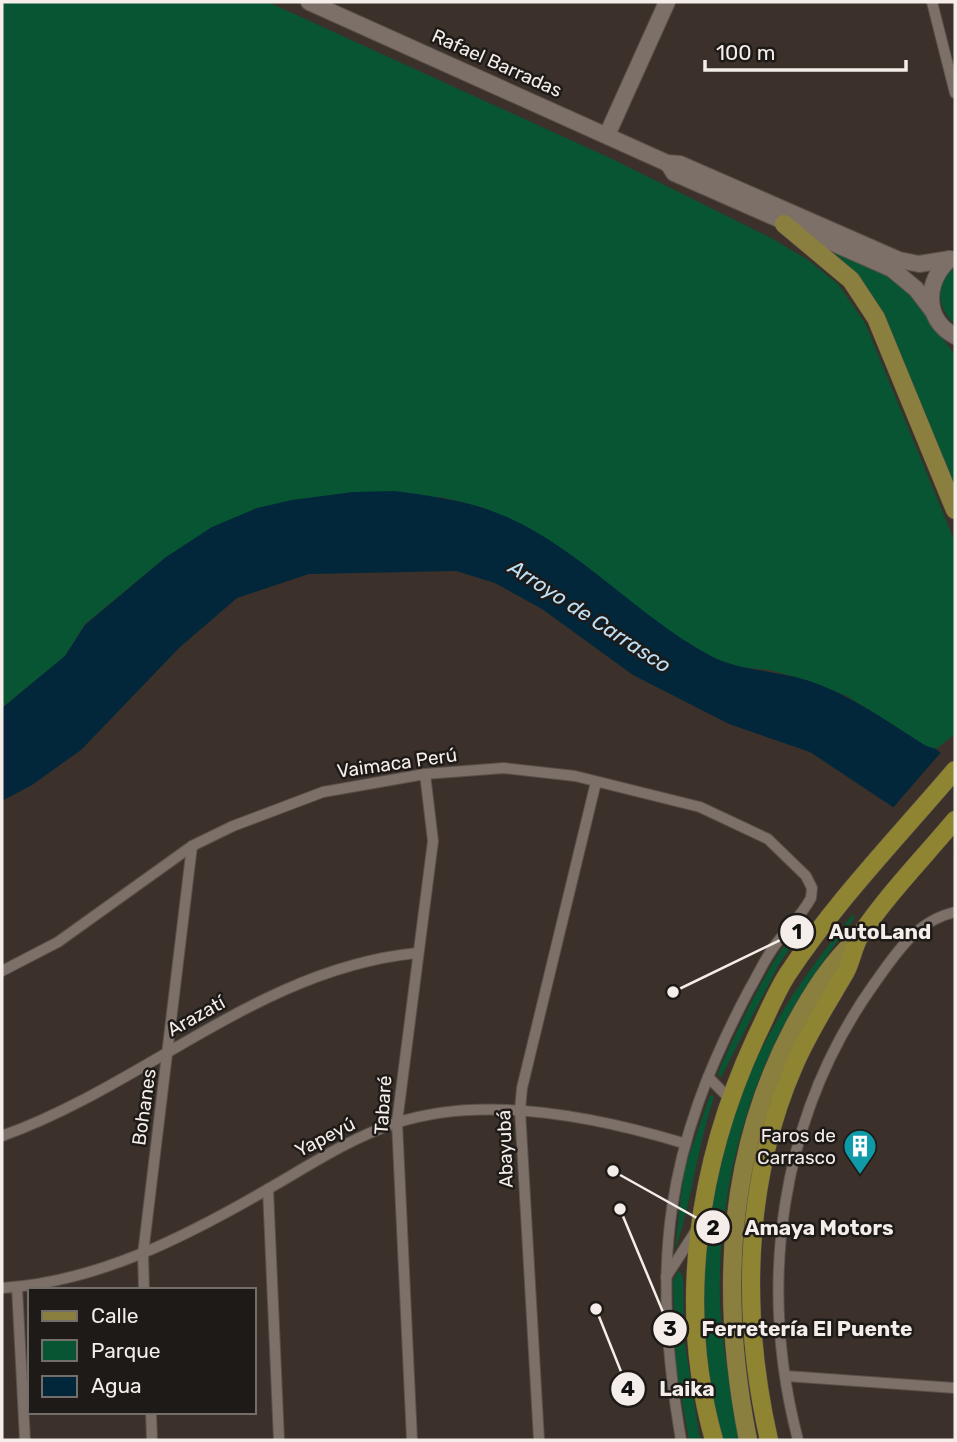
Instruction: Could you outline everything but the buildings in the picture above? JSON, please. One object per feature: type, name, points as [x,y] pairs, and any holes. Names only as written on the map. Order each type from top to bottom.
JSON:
[{"type":"highway","points":[[714,1440],[705,1401],[696,1328],[696,1266],[700,1223],[714,1153],[730,1099],[742,1067],[785,978],[826,923],[955,770]]},
{"type":"highway","points":[[769,1440],[760,1402],[754,1350],[751,1273],[756,1205],[762,1166],[774,1120],[794,1065],[846,971],[859,937],[955,820]]},
{"type":"main road","name":"Rafael Barradas","points":[[309,2],[667,163],[680,164],[907,263],[933,263],[953,258]]},
{"type":"main road","points":[[607,135],[667,2]]},
{"type":"main road","name":"Rafael Barradas","points":[[667,163],[674,173],[892,270],[916,289],[936,319],[954,337]]},
{"type":"main road","points":[[784,224],[851,280],[876,318],[955,509]]},
{"type":"main road","name":"Rafael Barradas","points":[[932,310],[930,298],[935,276],[953,258]]},
{"type":"main road","points":[[748,1440],[733,1351],[731,1312],[735,1218],[748,1142],[771,1076],[805,1006],[835,959],[859,937]]},
{"type":"street","points":[[932,2],[955,93]]},
{"type":"street","name":"Vaimaca Perú","points":[[2,971],[93,920],[192,846],[233,826],[323,792],[425,774],[504,768],[596,782],[700,807],[735,821],[768,839],[789,856],[806,876],[812,888],[806,908],[774,946],[708,1077]]},
{"type":"street","name":"Tabaré","points":[[412,1440],[397,1122],[433,841],[425,774]]},
{"type":"street","name":"Abayubá","points":[[539,1440],[520,1110],[522,1088],[596,782]]},
{"type":"street","name":"Bohanes","points":[[145,1288],[143,1254],[170,1051],[192,846]]},
{"type":"street","points":[[798,1440],[779,1321],[779,1261],[790,1175],[806,1110],[836,1043],[887,966],[911,935],[925,923],[955,912]]},
{"type":"street","name":"Arazatí","points":[[2,1136],[89,1098],[256,1003],[303,981],[356,963],[417,953]]},
{"type":"street","points":[[681,1440],[669,1369],[665,1278],[667,1230],[683,1143],[708,1077],[730,1099]]},
{"type":"street","name":"Yapeyú","points":[[2,1288],[18,1287],[143,1254],[268,1189],[343,1146],[397,1122],[472,1111],[520,1110],[600,1120],[683,1143]]},
{"type":"street","points":[[268,1189],[279,1440]]},
{"type":"street","points":[[665,1278],[700,1223]]},
{"type":"street","points":[[18,1287],[25,1440]]},
{"type":"street","points":[[786,1376],[955,1388]]},
{"type":"street","points":[[151,1414],[152,1440]]},
{"type":"green space","points":[[2,2],[268,2],[610,158],[773,239],[808,260],[838,284],[865,323],[955,542],[955,734],[936,749],[926,746],[847,696],[809,681],[770,670],[738,667],[711,657],[681,639],[523,526],[484,508],[441,497],[292,500],[166,557],[85,624],[65,656],[2,708]]},
{"type":"green space","points":[[830,250],[898,278],[955,355],[955,495],[910,385]]},
{"type":"green space","points":[[955,267],[955,324],[944,311],[940,296],[944,280]]},
{"type":"green space","points":[[852,915],[855,917],[802,993],[771,1051],[745,1120],[735,1156],[723,1230],[720,1303],[725,1355],[740,1440],[723,1440],[711,1386],[705,1331],[704,1276],[709,1221],[719,1167],[734,1114],[755,1063],[789,1001]]},
{"type":"green space","points":[[811,916],[778,966],[720,1079],[718,1073],[759,988],[786,943]]},
{"type":"green space","points":[[710,1095],[714,1097],[675,1251],[684,1170]]},
{"type":"green space","points":[[679,1270],[683,1277],[684,1338],[700,1440],[689,1440],[676,1368],[673,1281]]},
{"type":"water","name":"Arroyo de Carrasco","points":[[395,491],[462,502],[514,521],[572,556],[680,638],[709,655],[732,664],[822,686],[868,709],[926,746],[936,749],[955,765],[955,856],[905,815],[810,752],[729,724],[633,675],[542,609],[495,583],[456,571],[309,574],[237,598],[180,647],[81,750],[32,785],[2,801],[2,708],[65,656],[85,625],[166,557],[212,527],[257,508],[292,500],[353,492]]},
{"type":"pier","points":[[943,750],[955,761],[955,853],[951,857],[891,810]]},
{"type":"place","name":"AutoLand","points":[[673,992]]},
{"type":"place","name":"Amaya Motors","points":[[613,1171]]},
{"type":"place","name":"Faros de Carrasco","points":[[860,1176]]},
{"type":"place","name":"Ferretería El Puente","points":[[620,1209]]},
{"type":"place","name":"Laika","points":[[596,1309]]}]
